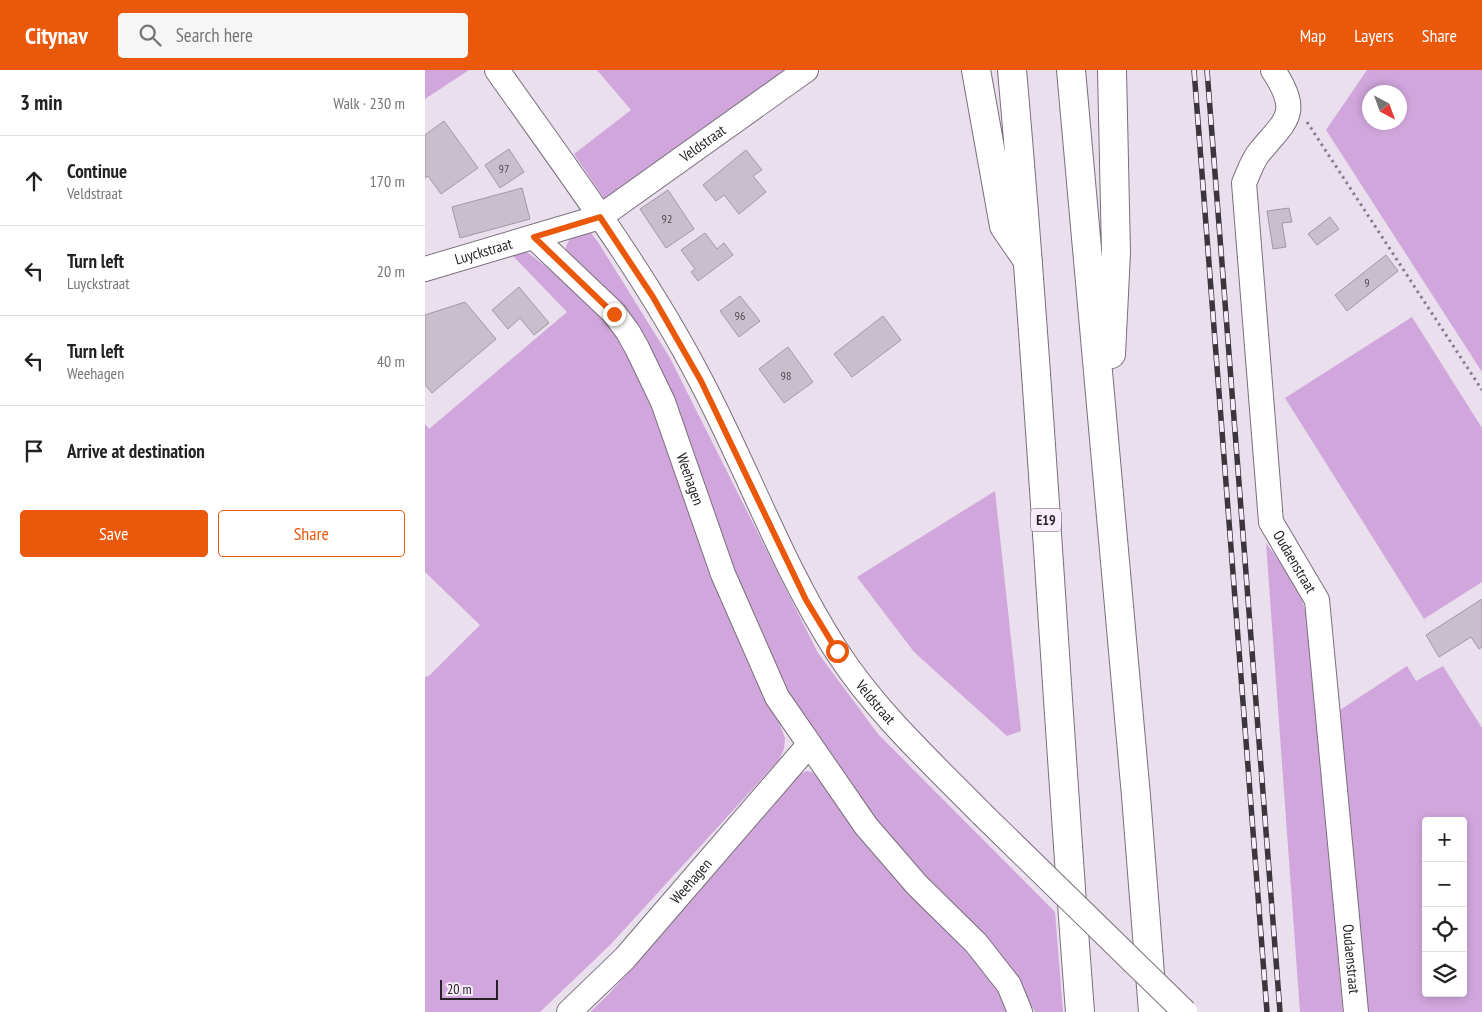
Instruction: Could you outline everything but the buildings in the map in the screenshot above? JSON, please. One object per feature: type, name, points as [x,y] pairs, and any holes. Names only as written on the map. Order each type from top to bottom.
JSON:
[{"type":"highway","points":[[976,70],[1004,226],[1029,261]]},
{"type":"highway","name":"E19","points":[[1012,70],[1029,261],[1062,780],[1080,1012]]},
{"type":"highway","points":[[1071,70],[1153,1012]]},
{"type":"highway","points":[[1106,456],[1116,254],[1112,70]]},
{"type":"street","name":"Veldstraat","points":[[497,70],[600,217],[653,297],[701,381],[806,600],[837,651],[902,733],[982,814],[1185,1012]]},
{"type":"street","name":"Veldstraat","points":[[600,217],[806,70]]},
{"type":"street","points":[[1273,70],[1286,90]]},
{"type":"street","name":"Oudaenstraat","points":[[1286,90],[1289,109],[1282,128],[1257,156],[1244,183],[1271,522],[1317,600],[1356,1012]]},
{"type":"street","name":"Luyckstraat","points":[[425,269],[600,217]]},
{"type":"street","name":"Weehagen","points":[[534,237],[614,314],[637,348],[663,402],[723,574],[777,697],[808,746],[866,826],[917,885],[982,950],[1009,985],[1020,1012]]},
{"type":"street","name":"Weehagen","points":[[569,1012],[625,958],[808,746]]},
{"type":"path","points":[[1286,90],[1482,390]]},
{"type":"shaded area","points":[[425,70],[469,70],[425,99]]},
{"type":"shaded area","points":[[597,70],[787,70],[607,203],[574,154],[631,110]]},
{"type":"shaded area","points":[[1367,70],[1482,70],[1482,372],[1326,130]]},
{"type":"shaded area","points":[[586,232],[591,233],[598,242],[670,358],[818,653],[878,734],[1055,912],[1063,1012],[1035,1012],[1026,996],[902,853],[852,791],[791,697],[749,610],[674,407],[566,252],[569,241],[575,236]]},
{"type":"shaded area","points":[[523,249],[570,285],[610,324],[626,350],[661,429],[698,539],[749,665],[779,722],[785,738],[784,749],[779,760],[610,945],[540,1012],[425,1012],[425,677],[430,675],[480,625],[425,572],[425,424],[429,429],[567,312],[512,255]]},
{"type":"shaded area","points":[[1412,317],[1482,428],[1482,582],[1424,619],[1285,398]]},
{"type":"shaded area","points":[[995,491],[1021,731],[1007,736],[914,652],[857,577]]},
{"type":"shaded area","points":[[1266,543],[1299,589],[1307,617],[1343,1012],[1300,1012]]},
{"type":"shaded area","points":[[1407,666],[1416,681],[1443,666],[1482,728],[1482,1012],[1363,1012],[1337,712]]},
{"type":"shaded area","points":[[807,771],[815,773],[822,781],[885,866],[990,977],[1008,1012],[590,1012],[609,994],[800,774]]},
{"type":"railway","points":[[1194,70],[1267,1012]]},
{"type":"railway","points":[[1207,70],[1280,1012]]},
{"type":"route","points":[[614,314],[534,237],[600,217],[653,297],[701,381],[806,600],[837,651]]}]
